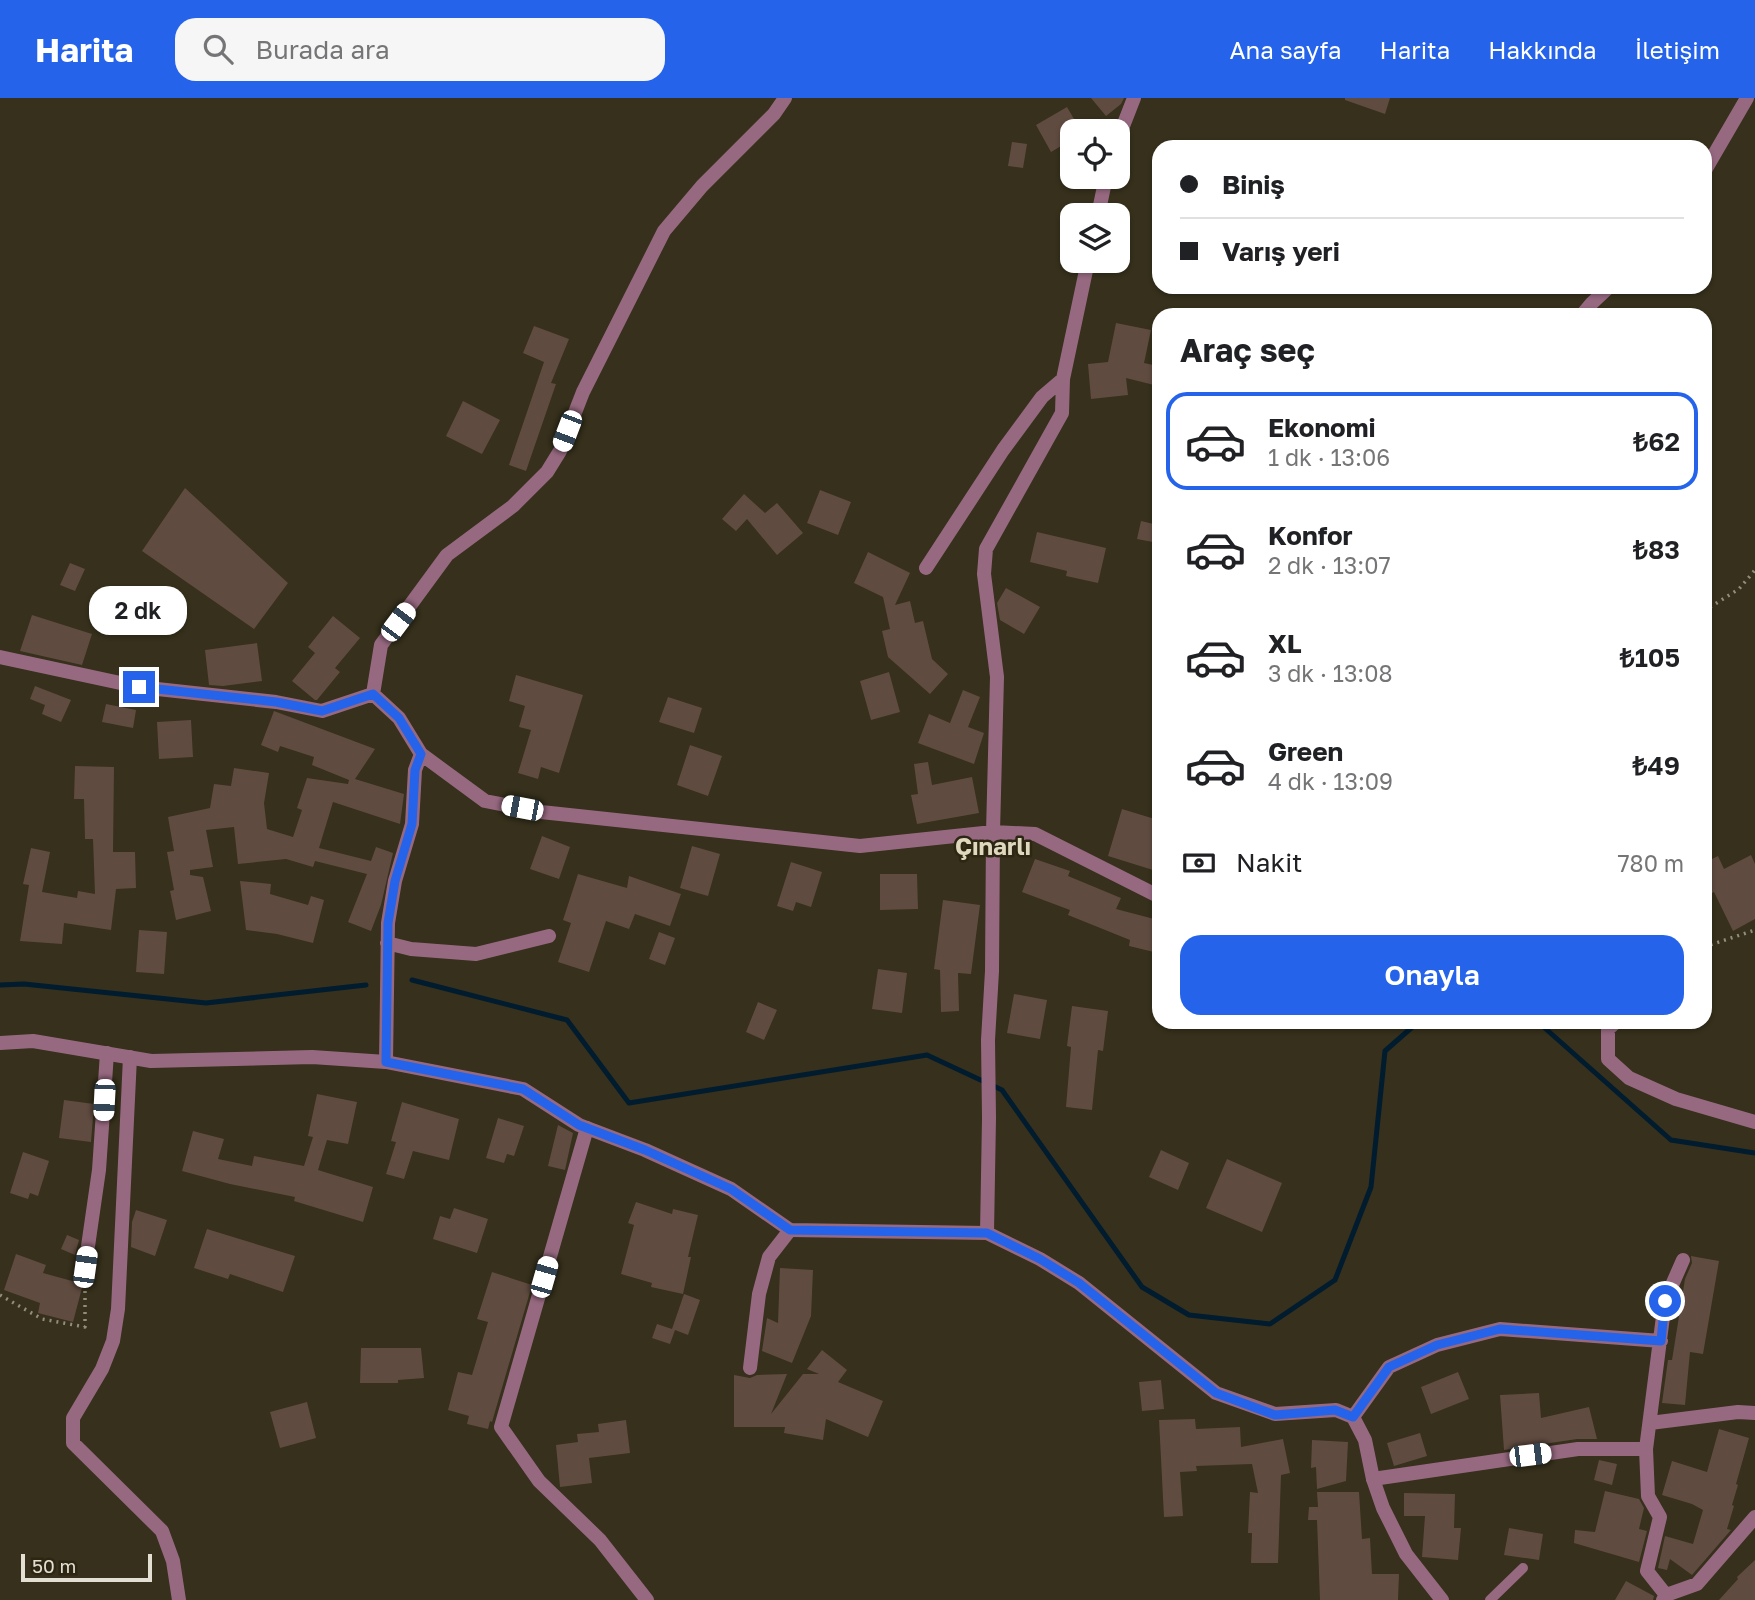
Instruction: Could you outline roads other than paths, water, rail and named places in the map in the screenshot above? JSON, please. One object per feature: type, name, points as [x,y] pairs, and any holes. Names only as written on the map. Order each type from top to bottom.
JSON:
[{"type":"street","points":[[373,694],[381,645],[447,555],[513,506],[547,472],[560,451],[583,392],[664,231],[702,186],[774,114],[785,98]]},
{"type":"street","points":[[1126,119],[1134,98]]},
{"type":"street","points":[[1712,158],[1747,98]]},
{"type":"street","points":[[987,1233],[988,1040],[998,677],[984,574],[986,549],[1062,413],[1063,379],[1085,273]]},
{"type":"street","points":[[1588,308],[1602,294]]},
{"type":"street","points":[[926,568],[1011,439],[1042,397],[1063,379]]},
{"type":"street","points":[[1,659],[139,687],[276,702],[322,711],[373,694]]},
{"type":"street","points":[[373,694],[399,718],[421,754],[485,801],[541,812],[860,846],[993,832],[1035,834],[1152,893]]},
{"type":"street","points":[[386,1062],[388,923],[395,881],[412,824],[415,770],[421,754]]},
{"type":"street","points":[[387,943],[411,949],[475,954],[549,936]]},
{"type":"street","points":[[1608,1029],[1608,1059],[1629,1078],[1676,1099],[1755,1122]]},
{"type":"street","points":[[0,1043],[33,1041],[151,1061],[312,1057],[386,1062],[523,1089],[587,1128],[645,1150],[731,1189],[790,1230],[987,1233],[1040,1259],[1079,1283],[1216,1393],[1275,1415],[1335,1410],[1353,1417],[1365,1440],[1373,1479],[1383,1508],[1406,1554],[1442,1600]]},
{"type":"street","points":[[85,1267],[99,1170],[107,1053]]},
{"type":"street","points":[[130,1057],[118,1309],[113,1341],[102,1369],[73,1418],[73,1443],[162,1531],[173,1561],[179,1600]]},
{"type":"street","points":[[587,1128],[500,1427],[539,1481],[600,1540],[647,1600]]},
{"type":"street","points":[[750,1368],[759,1294],[769,1256],[790,1230]]},
{"type":"street","points":[[1683,1260],[1665,1301],[1646,1450],[1647,1496],[1660,1517],[1647,1571],[1665,1598],[1697,1584],[1755,1517]]},
{"type":"street","points":[[1353,1417],[1389,1367],[1437,1345],[1500,1329],[1661,1341]]},
{"type":"street","points":[[1650,1423],[1738,1412],[1755,1413]]},
{"type":"street","points":[[1373,1479],[1578,1449],[1646,1450]]},
{"type":"lane","points":[[1490,1600],[1522,1568]]},
{"type":"waterway","points":[[412,980],[567,1020],[629,1103],[927,1055],[1002,1090],[1142,1287],[1189,1315],[1270,1324],[1335,1280],[1371,1187],[1385,1051],[1410,1029]]},
{"type":"waterway","points":[[0,985],[24,984],[206,1003],[366,985]]},
{"type":"waterway","points":[[1546,1029],[1671,1140],[1755,1153]]},
{"type":"district","name":"Çınarlı","points":[[993,847]]}]
